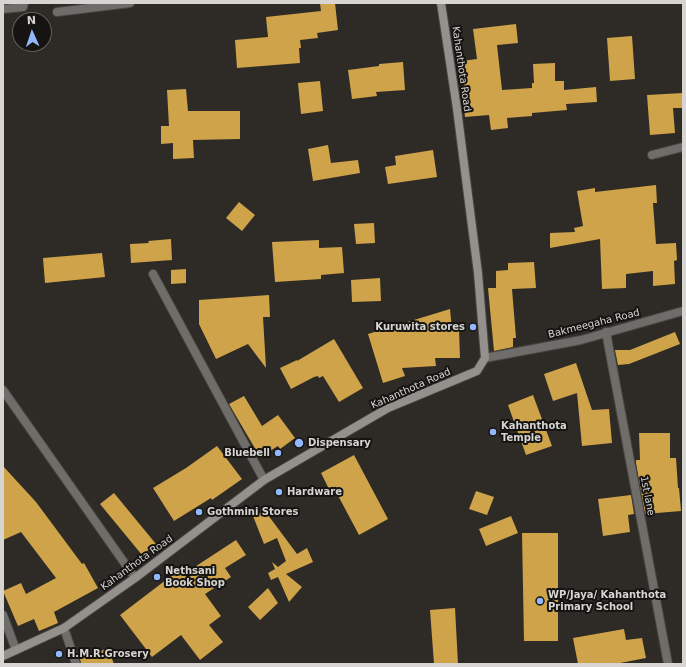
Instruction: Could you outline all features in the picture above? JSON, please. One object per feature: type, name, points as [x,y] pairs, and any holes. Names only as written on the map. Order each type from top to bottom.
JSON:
[{"type":"main road","name":"Kahanthota Road","points":[[3,656],[64,628],[135,578],[264,480],[388,408],[477,371],[485,358],[478,273],[457,109],[441,3]]},
{"type":"street","points":[[3,9],[23,7],[24,3]]},
{"type":"street","points":[[56,12],[130,3]]},
{"type":"street","points":[[652,155],[683,147]]},
{"type":"street","points":[[153,274],[264,480]]},
{"type":"street","name":"Bakmeegaha Road","points":[[485,358],[581,340],[683,311]]},
{"type":"street","name":"1st lane","points":[[606,332],[668,664]]},
{"type":"street","points":[[3,390],[135,578]]},
{"type":"street","points":[[3,616],[16,650]]},
{"type":"street","points":[[64,628],[76,664]]},
{"type":"building","points":[[320,3],[335,3],[338,30],[317,33],[318,38],[300,40],[300,63],[237,68],[235,40],[268,37],[266,17],[321,11]]},
{"type":"building","points":[[516,24],[518,43],[497,45],[502,90],[532,88],[532,83],[534,83],[533,64],[555,63],[555,81],[564,81],[564,90],[596,87],[597,102],[566,104],[567,110],[532,113],[532,116],[507,118],[508,128],[491,130],[489,115],[465,117],[463,95],[465,95],[461,61],[477,59],[473,29]]},
{"type":"building","points":[[632,36],[635,79],[610,81],[607,38]]},
{"type":"building","points":[[403,62],[405,90],[376,92],[377,96],[352,99],[348,70],[379,66],[379,64]]},
{"type":"building","points":[[320,81],[323,111],[301,114],[298,83]]},
{"type":"building","points":[[186,89],[188,111],[240,111],[240,139],[193,140],[194,158],[173,159],[173,143],[161,144],[161,126],[169,126],[167,90]]},
{"type":"building","points":[[683,93],[683,108],[673,108],[675,133],[650,135],[647,95]]},
{"type":"building","points":[[328,145],[331,163],[358,160],[360,173],[313,181],[308,149]]},
{"type":"building","points":[[433,150],[437,177],[388,184],[385,167],[396,165],[395,156]]},
{"type":"building","points":[[656,185],[657,203],[653,203],[656,244],[676,243],[677,260],[674,261],[675,284],[653,286],[653,271],[626,274],[626,288],[602,289],[600,239],[550,248],[550,233],[575,232],[574,228],[583,226],[577,191],[595,188],[595,192]]},
{"type":"building","points":[[239,202],[255,215],[242,231],[226,218]]},
{"type":"building","points":[[374,223],[375,243],[356,244],[354,224]]},
{"type":"building","points":[[171,239],[172,260],[131,263],[130,244],[149,243],[148,241]]},
{"type":"building","points":[[319,240],[319,248],[342,247],[344,273],[321,275],[321,279],[275,282],[272,242]]},
{"type":"building","points":[[102,253],[105,277],[45,283],[43,258]]},
{"type":"building","points":[[534,262],[536,288],[512,289],[516,338],[513,338],[513,347],[494,351],[488,288],[496,288],[496,271],[508,270],[508,263]]},
{"type":"building","points":[[186,269],[186,283],[171,284],[171,270]]},
{"type":"building","points":[[380,278],[381,301],[352,302],[351,280]]},
{"type":"building","points":[[269,295],[270,317],[263,317],[266,368],[248,344],[216,359],[199,324],[199,300]]},
{"type":"building","points":[[450,309],[452,330],[459,329],[460,358],[435,358],[436,366],[402,368],[405,376],[383,383],[368,334]]},
{"type":"building","points":[[675,332],[680,344],[629,364],[618,365],[615,350],[630,350]]},
{"type":"building","points":[[334,339],[363,388],[339,402],[323,376],[319,378],[318,376],[314,377],[291,389],[280,368],[297,361]]},
{"type":"building","points":[[576,363],[592,410],[609,409],[612,443],[582,446],[577,393],[553,401],[544,374]]},
{"type":"building","points":[[533,395],[552,446],[526,455],[508,405]]},
{"type":"building","points":[[244,396],[262,426],[278,415],[295,438],[280,449],[278,446],[260,457],[229,404]]},
{"type":"building","points":[[639,433],[670,433],[670,458],[676,458],[681,511],[645,514],[636,463],[636,460],[640,460]]},
{"type":"building","points":[[217,446],[242,479],[212,500],[211,498],[174,521],[153,488],[186,468]]},
{"type":"building","points":[[354,455],[388,519],[359,535],[334,488],[330,491],[321,473]]},
{"type":"building","points":[[3,466],[36,502],[82,564],[84,563],[98,588],[54,612],[58,623],[39,631],[34,619],[18,626],[3,591],[21,583],[26,594],[56,578],[21,532],[3,540]]},
{"type":"building","points":[[476,491],[494,497],[487,515],[469,509]]},
{"type":"building","points":[[114,493],[156,544],[142,555],[100,504]]},
{"type":"building","points":[[631,495],[634,514],[628,515],[630,532],[603,536],[598,499]]},
{"type":"building","points":[[265,511],[297,554],[307,548],[313,562],[286,574],[302,587],[289,602],[278,577],[271,580],[268,573],[275,569],[272,562],[278,567],[286,561],[277,538],[264,544],[253,516]]},
{"type":"building","points":[[511,516],[518,533],[486,546],[479,529]]},
{"type":"building","name":"WP/Jaya/ Kahanthota Primary School","points":[[522,533],[558,533],[558,641],[524,641]]},
{"type":"building","points":[[236,540],[246,555],[225,568],[231,577],[205,594],[221,616],[209,625],[223,642],[200,660],[181,635],[152,657],[120,615],[183,567],[187,572]]},
{"type":"building","points":[[268,588],[278,603],[260,620],[248,607]]},
{"type":"building","points":[[455,608],[458,664],[434,664],[430,610]]},
{"type":"building","points":[[624,629],[626,640],[642,638],[646,658],[615,664],[578,664],[573,638]]},
{"type":"building","points":[[108,648],[114,664],[81,664],[80,659]]},
{"type":"place","name":"Kuruwita stores","points":[[473,327]]},
{"type":"place","name":"Kahanthota Temple","points":[[493,432]]},
{"type":"place","name":"Dispensary","points":[[299,443]]},
{"type":"place","name":"Bluebell","points":[[278,453]]},
{"type":"place","name":"Hardware","points":[[279,492]]},
{"type":"place","name":"Gothmini Stores","points":[[199,512]]},
{"type":"place","name":"Nethsani Book Shop","points":[[157,577]]},
{"type":"place","name":"WP/Jaya/ Kahanthota Primary School","points":[[540,601]]},
{"type":"place","name":"H.M.R.Grosery","points":[[59,654]]}]
